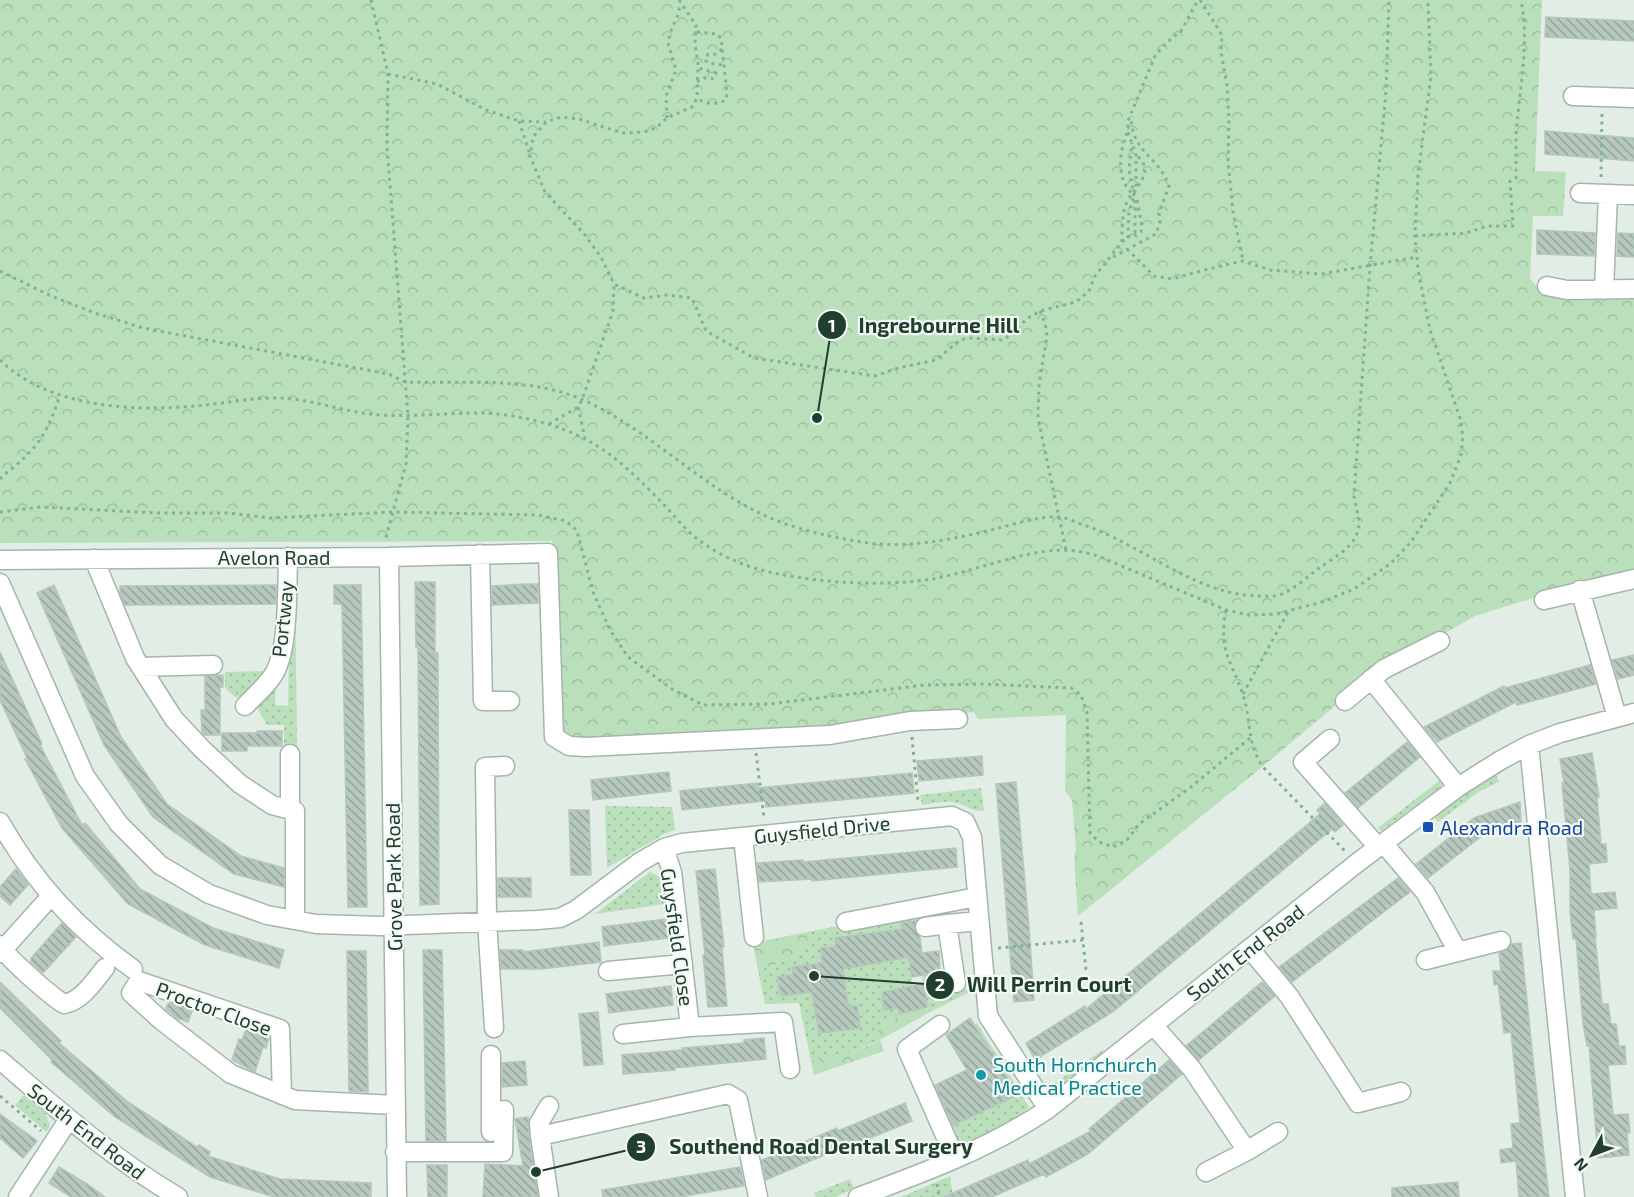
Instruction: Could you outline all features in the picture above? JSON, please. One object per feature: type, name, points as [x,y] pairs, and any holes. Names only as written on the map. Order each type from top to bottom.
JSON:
[{"type":"street","points":[[1573,96],[1634,98]]},
{"type":"street","points":[[1580,193],[1634,195]]},
{"type":"street","points":[[1604,194],[1604,290]]},
{"type":"street","points":[[1547,286],[1567,290],[1634,289]]},
{"type":"street","name":"Avelon Road","points":[[0,560],[288,557],[387,549],[480,554],[548,553],[554,737],[569,746],[586,747],[754,737]]},
{"type":"street","name":"Grove Park Road","points":[[387,549],[397,1197]]},
{"type":"street","points":[[480,554],[483,701],[510,701]]},
{"type":"street","name":"Portway","points":[[245,706],[275,672],[278,663],[287,613],[288,557]]},
{"type":"street","points":[[94,559],[135,658],[174,718],[202,749],[240,784],[272,805],[295,811],[295,920]]},
{"type":"street","points":[[1544,600],[1634,579]]},
{"type":"street","name":"Guysfield Drive","points":[[0,583],[85,776],[119,824],[160,865],[209,894],[267,915],[316,924],[393,925],[537,921],[560,918],[576,910],[640,862],[664,848],[682,843],[952,816],[965,822],[972,837],[988,1016],[1048,1109]]},
{"type":"street","points":[[1580,590],[1625,715]]},
{"type":"street","points":[[1345,701],[1384,669],[1440,641]]},
{"type":"street","points":[[141,667],[213,665]]},
{"type":"street","points":[[1371,679],[1458,787]]},
{"type":"street","name":"South End Road","points":[[858,1197],[1007,1135],[1048,1109],[1357,863],[1458,787],[1501,759],[1560,732],[1625,715]]},
{"type":"street","points":[[754,737],[830,735],[910,721],[958,719]]},
{"type":"street","points":[[1330,739],[1304,762],[1425,892],[1458,952]]},
{"type":"street","points":[[1529,745],[1575,1197]]},
{"type":"street","points":[[290,810],[291,754]]},
{"type":"street","points":[[494,1028],[487,921],[485,767],[505,766]]},
{"type":"street","points":[[0,822],[12,843],[51,896],[96,941],[132,969]]},
{"type":"street","points":[[743,837],[754,937]]},
{"type":"street","name":"Guysfield Close","points":[[664,848],[672,872],[690,1027]]},
{"type":"street","points":[[51,896],[1,949],[64,1004],[78,998],[105,968]]},
{"type":"street","points":[[846,922],[977,897]]},
{"type":"street","points":[[925,927],[979,921]]},
{"type":"street","points":[[947,924],[956,983]]},
{"type":"street","points":[[1426,960],[1501,940]]},
{"type":"street","points":[[1250,948],[1289,996],[1358,1103],[1401,1092]]},
{"type":"street","points":[[608,971],[683,963]]},
{"type":"street","name":"Proctor Close","points":[[282,1095],[280,1029],[139,981],[131,993],[162,1021],[231,1074],[282,1095],[295,1100],[395,1105]]},
{"type":"street","name":"Guysfield Close","points":[[623,1034],[690,1027],[783,1022],[790,1069]]},
{"type":"street","points":[[940,1025],[907,1049],[955,1158]]},
{"type":"street","points":[[1153,1025],[1192,1069],[1247,1151]]},
{"type":"street","points":[[491,1055],[491,1152]]},
{"type":"street","name":"South End Road","points":[[0,1060],[118,1158],[178,1197]]},
{"type":"street","points":[[540,1136],[728,1094],[738,1100],[758,1197]]},
{"type":"street","points":[[549,1106],[539,1123],[549,1197]]},
{"type":"street","points":[[395,1152],[503,1152],[504,1110]]},
{"type":"street","points":[[18,1197],[69,1119]]},
{"type":"street","points":[[1206,1172],[1278,1132]]},
{"type":"path","points":[[371,0],[388,74],[387,146],[408,416],[406,464],[393,512],[387,549]]},
{"type":"path","points":[[1128,238],[1129,212],[1136,188],[1136,155],[1128,132],[1128,121],[1155,56],[1181,31],[1199,0],[1222,35],[1221,52],[1227,86],[1229,121],[1228,161],[1233,212],[1243,261]]},
{"type":"path","points":[[0,271],[51,296],[143,328],[389,374],[405,382],[514,383],[558,391],[582,399],[628,425],[708,481],[766,516],[857,542],[891,546],[953,539],[1029,521],[1060,517],[1102,531],[1175,570],[1221,591],[1253,596],[1277,596],[1291,589],[1348,548],[1358,531],[1359,519],[1354,495],[1370,266],[1386,91],[1389,0]]},
{"type":"path","points":[[0,360],[24,377],[60,395],[126,406],[162,408],[257,398],[285,398],[377,415],[408,416],[481,412],[549,424],[585,438],[625,467],[693,536],[706,546],[742,564],[765,572],[843,582],[930,579],[1034,554],[1066,550],[1098,556],[1226,610],[1249,615],[1288,612],[1322,603],[1354,589],[1390,564],[1411,542],[1427,520],[1450,483],[1461,455],[1463,437],[1460,418],[1430,330],[1423,302],[1415,236],[1418,175],[1431,76],[1428,0]]},
{"type":"path","points":[[1415,236],[1466,233],[1487,226],[1513,226],[1510,182],[1516,178],[1516,135],[1523,71],[1524,16],[1521,0]]},
{"type":"path","points":[[388,74],[437,84],[486,110],[519,121],[546,122],[561,117],[579,119],[622,133],[644,132],[656,128],[667,118],[692,107],[697,98],[696,25],[680,1]]},
{"type":"path","points":[[667,118],[666,96],[676,70],[668,43],[678,15],[680,1]]},
{"type":"path","points":[[697,32],[717,34],[721,38],[726,100],[718,104],[707,103],[697,98]]},
{"type":"path","points":[[722,49],[715,54],[708,54],[705,60],[708,63],[723,64]]},
{"type":"path","points":[[697,82],[704,78],[712,79],[716,73],[701,69],[698,64]]},
{"type":"path","points":[[1602,97],[1604,194]]},
{"type":"path","points":[[1111,257],[1156,234],[1160,222],[1159,213],[1169,186],[1161,170],[1146,155],[1136,140],[1131,126],[1131,114]]},
{"type":"path","points":[[519,121],[545,192],[585,235],[601,257],[614,284],[613,311],[582,399],[578,407],[549,424]]},
{"type":"path","points":[[530,156],[533,137],[546,122]]},
{"type":"path","points":[[614,284],[644,298],[667,295],[692,298],[706,331],[753,358],[875,376],[898,368],[936,360],[960,340],[969,338],[1004,340],[1028,318],[1040,311],[1076,302],[1089,291],[1095,276],[1122,242],[1141,232],[1139,207],[1126,186],[1120,169],[1128,132]]},
{"type":"path","points":[[1132,143],[1129,169],[1136,201],[1135,232],[1132,236]]},
{"type":"path","points":[[1122,242],[1125,206],[1139,188],[1145,166],[1136,155]]},
{"type":"path","points":[[1127,249],[1154,276],[1172,279],[1243,261],[1270,270],[1321,274],[1417,257]]},
{"type":"path","points":[[1040,311],[1047,336],[1039,384],[1038,418],[1066,550]]},
{"type":"path","points":[[0,479],[38,442],[52,417],[60,395]]},
{"type":"path","points":[[578,407],[585,438]]},
{"type":"path","points":[[0,512],[41,507],[147,513],[228,513],[270,518],[393,512],[537,515],[566,521],[577,531],[593,592],[610,630],[628,657],[672,689],[704,705],[769,704],[925,685],[982,684],[1071,688],[1081,695],[1087,713],[1090,833],[1099,842],[1113,847],[1127,840],[1139,824],[1191,787],[1250,738]]},
{"type":"path","points":[[1226,610],[1224,649],[1243,694],[1252,747],[1262,766],[1357,863]]},
{"type":"path","points":[[1243,694],[1288,612]]},
{"type":"path","points":[[910,721],[920,819]]},
{"type":"path","points":[[754,737],[766,835]]},
{"type":"path","points":[[1081,922],[1086,970]]},
{"type":"path","points":[[982,949],[1083,940]]},
{"type":"path","points":[[0,1096],[54,1142]]},
{"type":"green space","points":[[0,0],[1542,0],[1535,171],[1566,172],[1563,216],[1533,216],[1530,278],[1540,291],[1634,295],[1634,574],[1579,584],[1475,616],[1374,673],[1078,916],[1072,800],[1065,791],[1066,715],[978,719],[974,712],[868,726],[570,743],[557,731],[552,541],[0,543]]},
{"type":"green space","points":[[295,571],[297,751],[284,751],[284,725],[267,725],[257,703],[276,680],[275,705],[288,706]]},
{"type":"green space","points":[[265,671],[245,696],[235,697],[225,688],[225,672]]},
{"type":"green space","points":[[1496,775],[1499,782],[1480,791],[1438,822],[1435,818],[1455,801]]},
{"type":"green space","points":[[1440,780],[1443,785],[1381,831],[1378,828]]},
{"type":"green space","points":[[981,788],[984,811],[952,802],[922,805],[920,795]]},
{"type":"green space","points":[[605,806],[672,807],[675,830],[664,834],[607,868]]},
{"type":"green space","points":[[650,872],[664,879],[665,904],[595,914]]},
{"type":"green space","points":[[917,911],[918,921],[902,923],[902,929],[835,938],[836,947],[821,949],[823,969],[811,972],[808,965],[793,967],[793,975],[777,978],[781,996],[826,991],[814,1007],[819,1033],[859,1028],[857,1006],[848,1006],[843,969],[909,957],[913,986],[882,993],[884,1010],[898,1008],[900,1014],[873,1036],[879,1040],[853,1052],[811,1061],[799,1003],[765,1004],[758,970],[776,964],[796,953],[812,931]]},
{"type":"green space","points":[[812,931],[796,953],[776,964],[758,970],[753,943]]},
{"type":"green space","points":[[929,974],[935,1002],[970,987],[970,992],[928,1013],[922,975]]},
{"type":"green space","points":[[927,1007],[928,1013],[880,1040],[884,1051],[814,1075],[811,1061],[853,1052],[879,1041],[872,1036],[900,1014]]},
{"type":"green space","points":[[977,1023],[1029,1107],[1013,1121],[963,1144],[947,1132],[947,1128],[1018,1095],[975,1025]]},
{"type":"green space","points":[[1104,1049],[1096,1061],[1054,1091],[1051,1086]]},
{"type":"green space","points":[[24,1095],[46,1114],[50,1126],[46,1132],[15,1105]]},
{"type":"green space","points":[[950,1176],[953,1197],[901,1197]]},
{"type":"green space","points":[[850,1179],[854,1189],[835,1197],[816,1197],[814,1193]]},
{"type":"building","points":[[1546,17],[1634,21],[1634,41],[1545,37]]},
{"type":"building","points":[[1545,131],[1634,138],[1634,161],[1545,154]]},
{"type":"building","points":[[1537,230],[1595,233],[1594,256],[1537,254]]},
{"type":"building","points":[[1618,233],[1634,234],[1634,257],[1617,256]]},
{"type":"building","points":[[415,582],[435,582],[435,653],[438,653],[439,904],[420,905],[418,647],[416,647]]},
{"type":"building","points":[[538,584],[538,603],[492,605],[492,586]]},
{"type":"building","points":[[54,585],[121,737],[167,804],[241,856],[284,868],[284,887],[234,874],[153,817],[104,745],[37,593]]},
{"type":"building","points":[[276,585],[276,604],[125,605],[120,593],[120,586]]},
{"type":"building","points":[[334,585],[361,585],[367,907],[348,907],[342,604],[334,604]]},
{"type":"building","points":[[0,652],[42,744],[40,745],[82,825],[85,823],[140,889],[213,928],[284,950],[279,968],[205,945],[128,904],[62,828],[25,759],[27,758],[0,700]]},
{"type":"building","points":[[1634,655],[1634,675],[1618,679],[1612,660]]},
{"type":"building","points":[[1590,665],[1596,684],[1517,705],[1516,702],[1437,742],[1424,727],[1504,686],[1505,688]]},
{"type":"building","points":[[223,675],[223,687],[220,687],[220,735],[204,735],[201,710],[205,710],[205,676]]},
{"type":"building","points":[[257,731],[282,731],[282,746],[247,746],[247,751],[222,751],[222,733],[257,733]]},
{"type":"building","points":[[1407,742],[1420,757],[1358,808],[1345,793]]},
{"type":"building","points":[[1592,753],[1599,797],[1597,797],[1601,844],[1606,844],[1607,862],[1589,864],[1591,894],[1615,892],[1617,908],[1594,910],[1595,937],[1602,1004],[1608,1004],[1611,1024],[1616,1024],[1619,1046],[1625,1046],[1626,1064],[1608,1065],[1613,1115],[1628,1114],[1630,1133],[1627,1133],[1629,1155],[1598,1158],[1589,1045],[1587,1046],[1583,1024],[1576,939],[1573,939],[1570,912],[1570,870],[1562,783],[1564,783],[1560,759]]},
{"type":"building","points":[[982,756],[983,775],[919,781],[917,761]]},
{"type":"building","points":[[669,772],[671,791],[593,800],[591,780]]},
{"type":"building","points":[[912,773],[914,793],[766,807],[765,801],[682,810],[680,791],[757,783],[758,788]]},
{"type":"building","points":[[1016,782],[1034,1000],[1014,1002],[996,784]]},
{"type":"building","points":[[1520,802],[1521,822],[1483,835],[1428,878],[1416,864],[1474,818]]},
{"type":"building","points":[[1325,803],[1343,825],[1335,832],[1332,829],[1114,1011],[1035,1060],[1026,1043],[1085,1006],[1086,1009],[1320,814],[1317,810]]},
{"type":"building","points":[[569,810],[589,810],[591,875],[571,875]]},
{"type":"building","points":[[956,848],[957,867],[812,881],[812,879],[759,882],[757,863],[803,860],[803,862]]},
{"type":"building","points":[[16,869],[28,885],[10,905],[0,896],[0,887]]},
{"type":"building","points":[[715,869],[724,947],[722,947],[727,1006],[708,1007],[696,871]]},
{"type":"building","points":[[498,878],[531,878],[531,897],[498,897]]},
{"type":"building","points":[[1398,878],[1410,892],[1292,982],[1279,967]]},
{"type":"building","points":[[666,919],[668,938],[604,946],[602,927]]},
{"type":"building","points":[[916,921],[914,929],[920,937],[922,953],[939,951],[940,972],[912,977],[909,957],[843,969],[848,1006],[857,1006],[860,1028],[819,1033],[812,992],[781,996],[777,977],[793,975],[792,967],[822,963],[821,948],[836,947],[835,938],[902,929],[901,923]]},
{"type":"building","points":[[62,923],[76,937],[43,973],[31,962],[31,958]]},
{"type":"building","points":[[599,942],[601,962],[541,969],[501,969],[500,950],[523,950],[523,952]]},
{"type":"building","points":[[1521,943],[1549,1197],[1519,1197],[1516,1161],[1501,1163],[1500,1150],[1513,1148],[1511,1124],[1520,1123],[1511,1032],[1504,1033],[1498,984],[1494,985],[1493,971],[1501,971],[1499,953],[1508,949],[1512,944]]},
{"type":"building","points":[[423,950],[442,950],[446,1141],[426,1141]]},
{"type":"building","points":[[347,951],[366,951],[368,1092],[349,1091]]},
{"type":"building","points":[[0,982],[61,1041],[59,1043],[128,1102],[197,1147],[199,1145],[210,1152],[208,1156],[280,1179],[371,1183],[371,1197],[274,1197],[210,1177],[115,1117],[51,1062],[52,1060],[0,1008]]},
{"type":"building","points":[[1262,982],[1275,996],[1199,1060],[1186,1046]]},
{"type":"building","points":[[924,984],[927,1007],[900,1014],[898,1008],[884,1010],[882,992]]},
{"type":"building","points":[[671,986],[673,1005],[609,1013],[606,994]]},
{"type":"building","points":[[168,1003],[192,1011],[188,1022],[177,1018],[166,1009]]},
{"type":"building","points":[[598,1012],[603,1064],[584,1066],[579,1014]]},
{"type":"building","name":"South Hornchurch Medical Practice","points":[[970,1018],[1018,1095],[953,1125],[935,1085],[967,1070],[946,1035]]},
{"type":"building","points":[[246,1029],[269,1037],[266,1048],[263,1047],[255,1072],[232,1060],[239,1039],[242,1040]]},
{"type":"building","points":[[764,1038],[766,1059],[623,1074],[622,1055],[744,1043],[744,1040]]},
{"type":"building","points":[[1169,1060],[1182,1074],[1088,1154],[1046,1177],[1044,1174],[992,1197],[944,1197],[1028,1160],[1029,1164],[1091,1131],[1089,1129]]},
{"type":"building","points":[[525,1061],[527,1085],[502,1087],[502,1063]]},
{"type":"building","points":[[905,1103],[912,1121],[853,1145],[852,1143],[766,1180],[762,1160],[837,1128],[838,1131]]},
{"type":"building","points":[[0,1114],[37,1141],[23,1158],[0,1138]]},
{"type":"building","points":[[528,1117],[538,1197],[483,1197],[485,1164],[523,1166],[515,1119]]},
{"type":"building","points":[[427,1165],[447,1165],[447,1197],[428,1197]]},
{"type":"building","points":[[59,1167],[105,1197],[71,1197],[49,1183]]},
{"type":"building","points":[[740,1167],[744,1186],[680,1197],[603,1197],[602,1190]]},
{"type":"building","points":[[1458,1182],[1459,1197],[1392,1197],[1392,1188]]},
{"type":"place","name":"Ingrebourne Hill","points":[[817,418]]},
{"type":"place","name":"Alexandra Road","points":[[1428,827]]},
{"type":"place","name":"Will Perrin Court","points":[[814,976]]},
{"type":"place","name":"South Hornchurch Medical Practice","points":[[981,1075]]},
{"type":"place","name":"Southend Road Dental Surgery","points":[[536,1172]]}]
